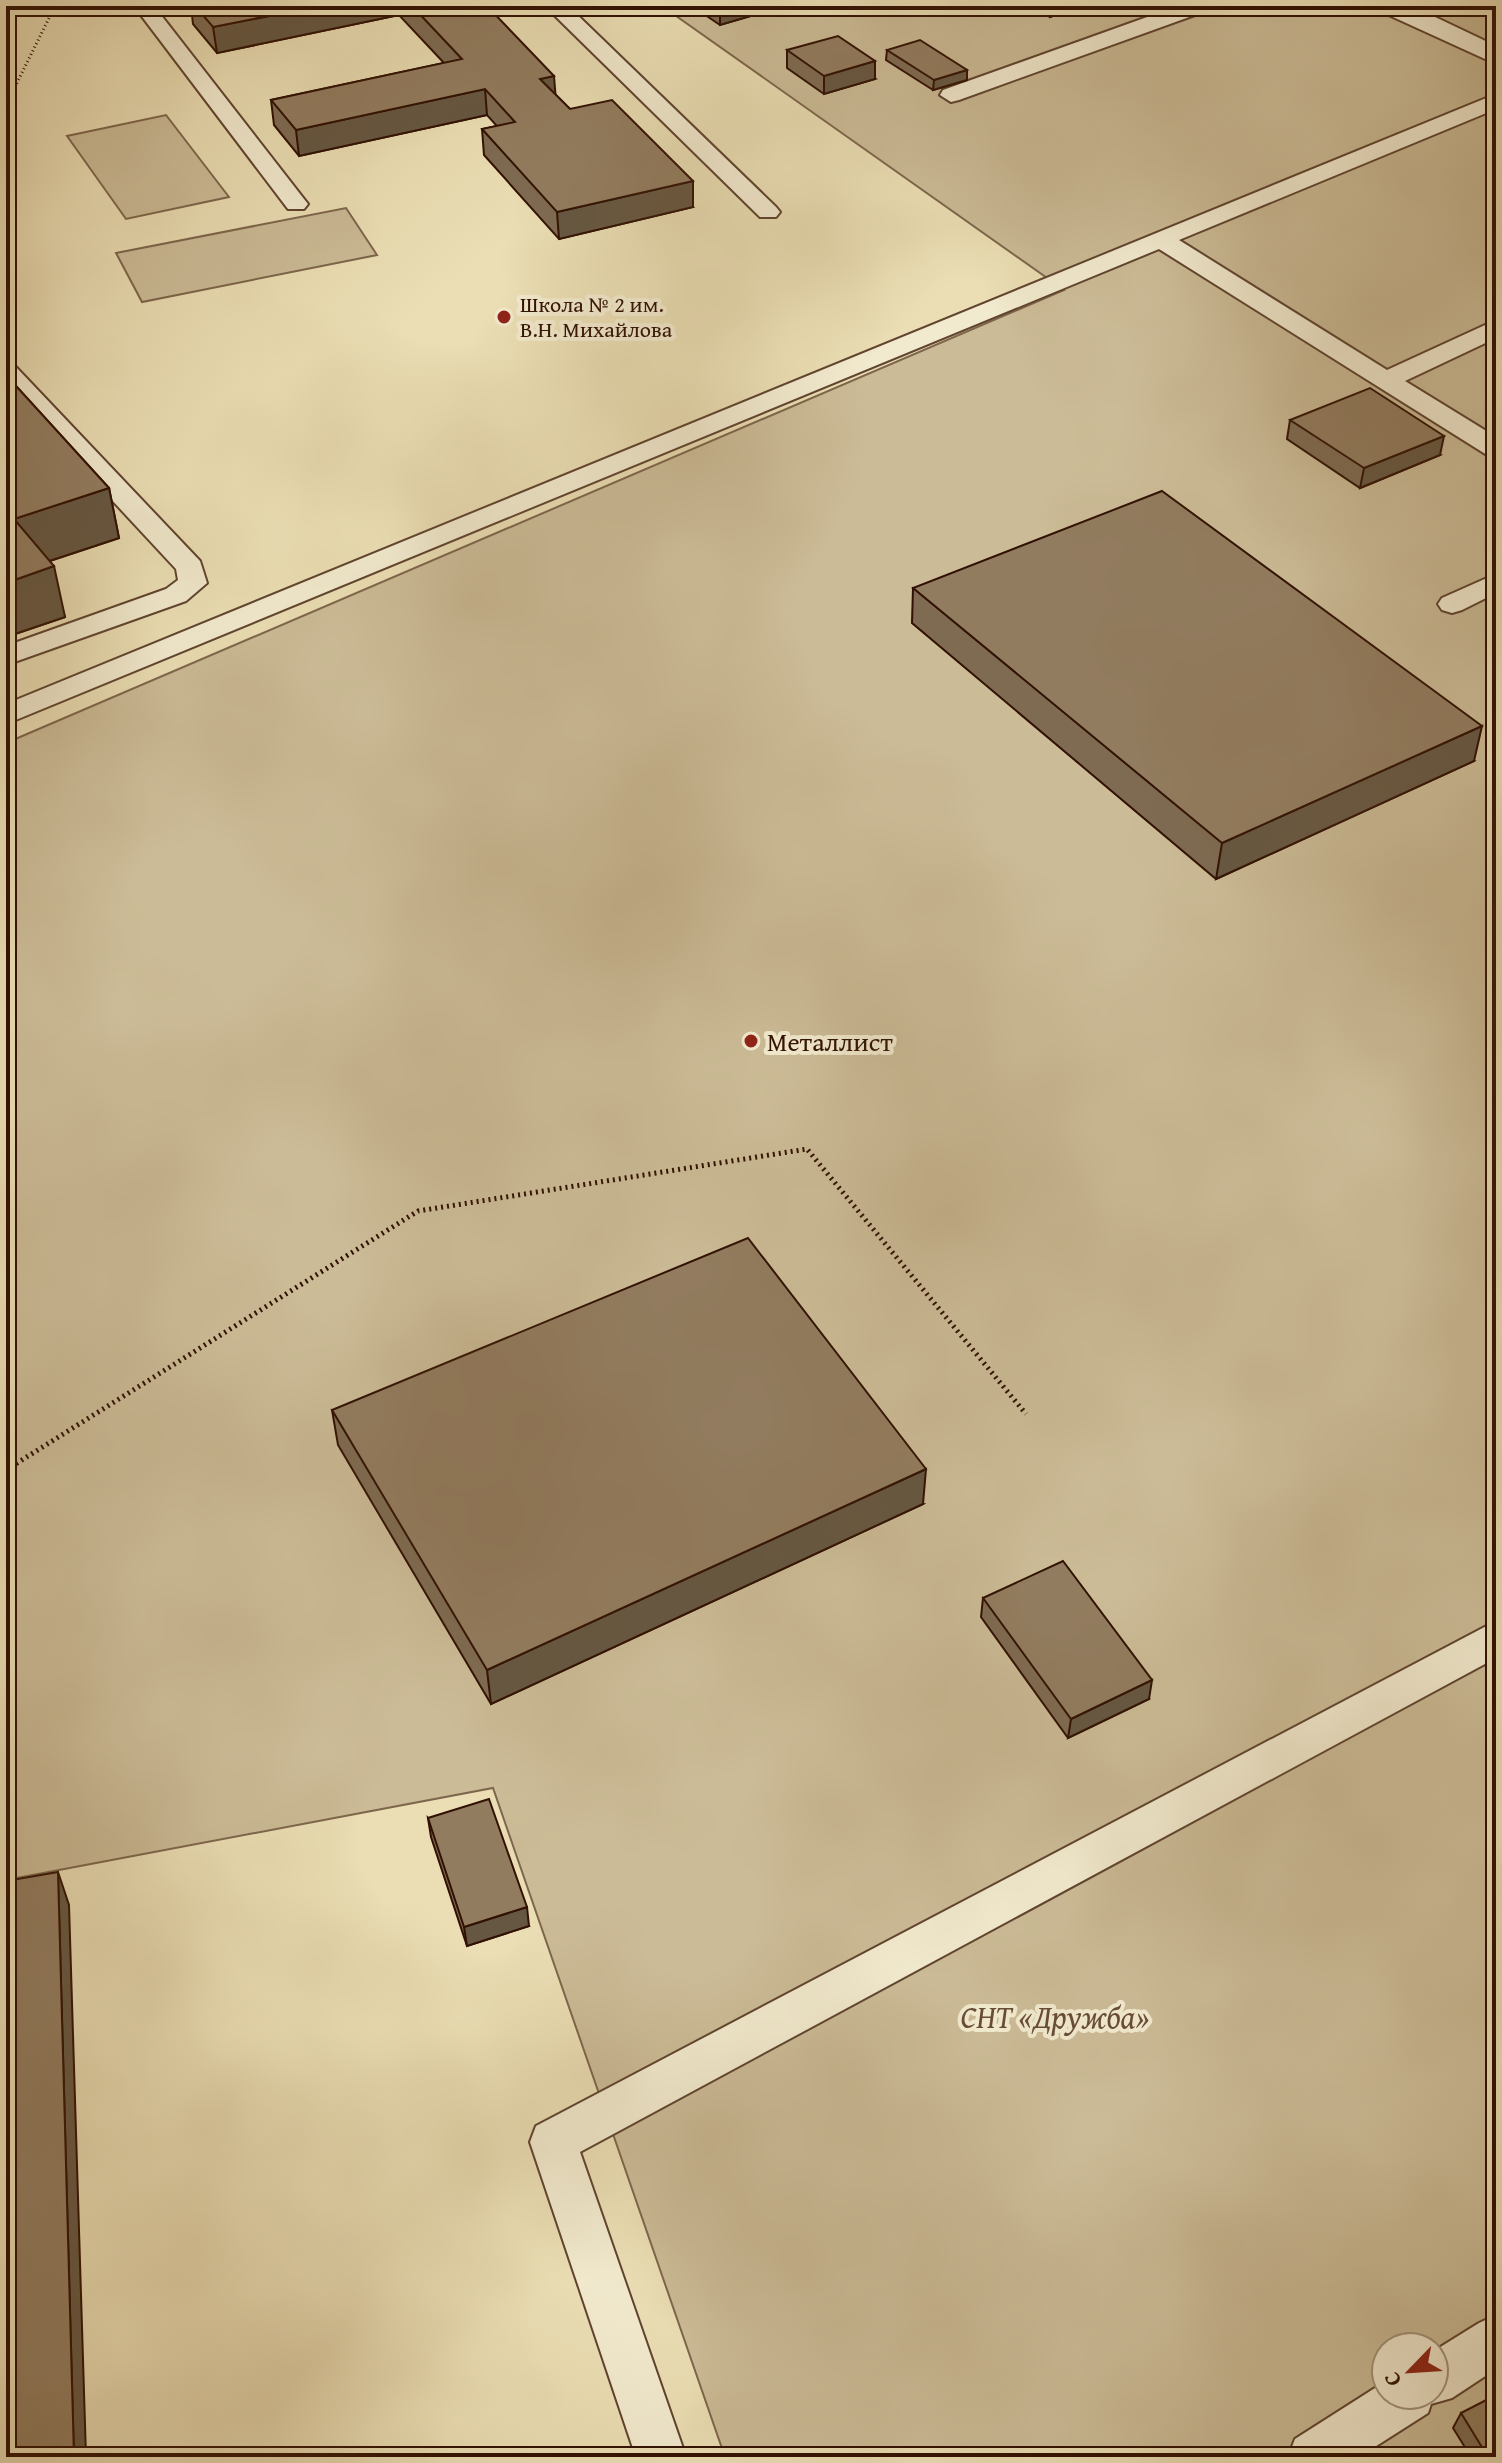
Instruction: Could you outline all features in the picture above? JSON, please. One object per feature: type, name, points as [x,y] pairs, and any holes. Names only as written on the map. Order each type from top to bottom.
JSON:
[{"type":"street","points":[[1391,6],[1496,56]]},
{"type":"lane","points":[[149,6],[144,7],[296,204]]},
{"type":"lane","points":[[556,6],[768,212]]},
{"type":"lane","points":[[951,95],[1198,6]]},
{"type":"lane","points":[[6,715],[1496,101]]},
{"type":"lane","points":[[1162,240],[1496,449]]},
{"type":"lane","points":[[1386,380],[1496,328]]},
{"type":"lane","points":[[6,371],[190,567],[193,583],[176,595],[6,656]]},
{"type":"lane","points":[[1452,604],[1496,582]]},
{"type":"lane","points":[[661,2457],[553,2142],[1496,1638]]},
{"type":"lane","points":[[1450,2370],[1496,2340]]},
{"type":"lane","points":[[1313,2457],[1385,2411]]},
{"type":"path","points":[[6,13],[38,6]]},
{"type":"path","points":[[6,105],[55,6]]},
{"type":"path","points":[[6,1470],[418,1211],[807,1149],[1026,1414]]},
{"type":"green space","name":"СНТ «Дружба»","points":[[662,6],[1496,6],[1496,2457],[725,2457],[493,1788],[6,1880],[6,743],[1064,290]]},
{"type":"green space","points":[[166,115],[229,197],[126,219],[67,136]]},
{"type":"green space","points":[[346,208],[377,255],[142,302],[116,253]]},
{"type":"building","points":[[195,6],[319,6],[213,27]]},
{"type":"building","points":[[412,6],[487,6],[554,76],[540,79],[570,109],[612,100],[693,181],[557,212],[482,129],[515,122],[485,89],[296,130],[271,100],[462,59]]},
{"type":"building","points":[[705,6],[755,6],[720,16]]},
{"type":"building","points":[[838,36],[875,61],[824,76],[787,50]]},
{"type":"building","points":[[920,40],[967,70],[934,80],[887,50]]},
{"type":"building","points":[[6,375],[109,488],[14,519],[6,510]]},
{"type":"building","points":[[1370,388],[1444,436],[1364,468],[1290,420]]},
{"type":"building","points":[[1162,491],[1482,726],[1222,843],[913,588]]},
{"type":"building","points":[[14,519],[54,566],[6,583],[6,522]]},
{"type":"building","points":[[748,1238],[926,1469],[487,1670],[332,1410]]},
{"type":"building","points":[[1063,1561],[1152,1680],[1071,1719],[983,1598]]},
{"type":"building","points":[[489,1799],[527,1907],[464,1927],[428,1818]]},
{"type":"building","points":[[58,1872],[74,2457],[6,2457],[6,1881]]},
{"type":"building","points":[[1496,2395],[1496,2457],[1488,2457],[1461,2413]]},
{"type":"place","name":"Школа № 2 им. В.Н. Михайлова","points":[[504,317]]},
{"type":"place","name":"Металлист","points":[[751,1041]]}]
